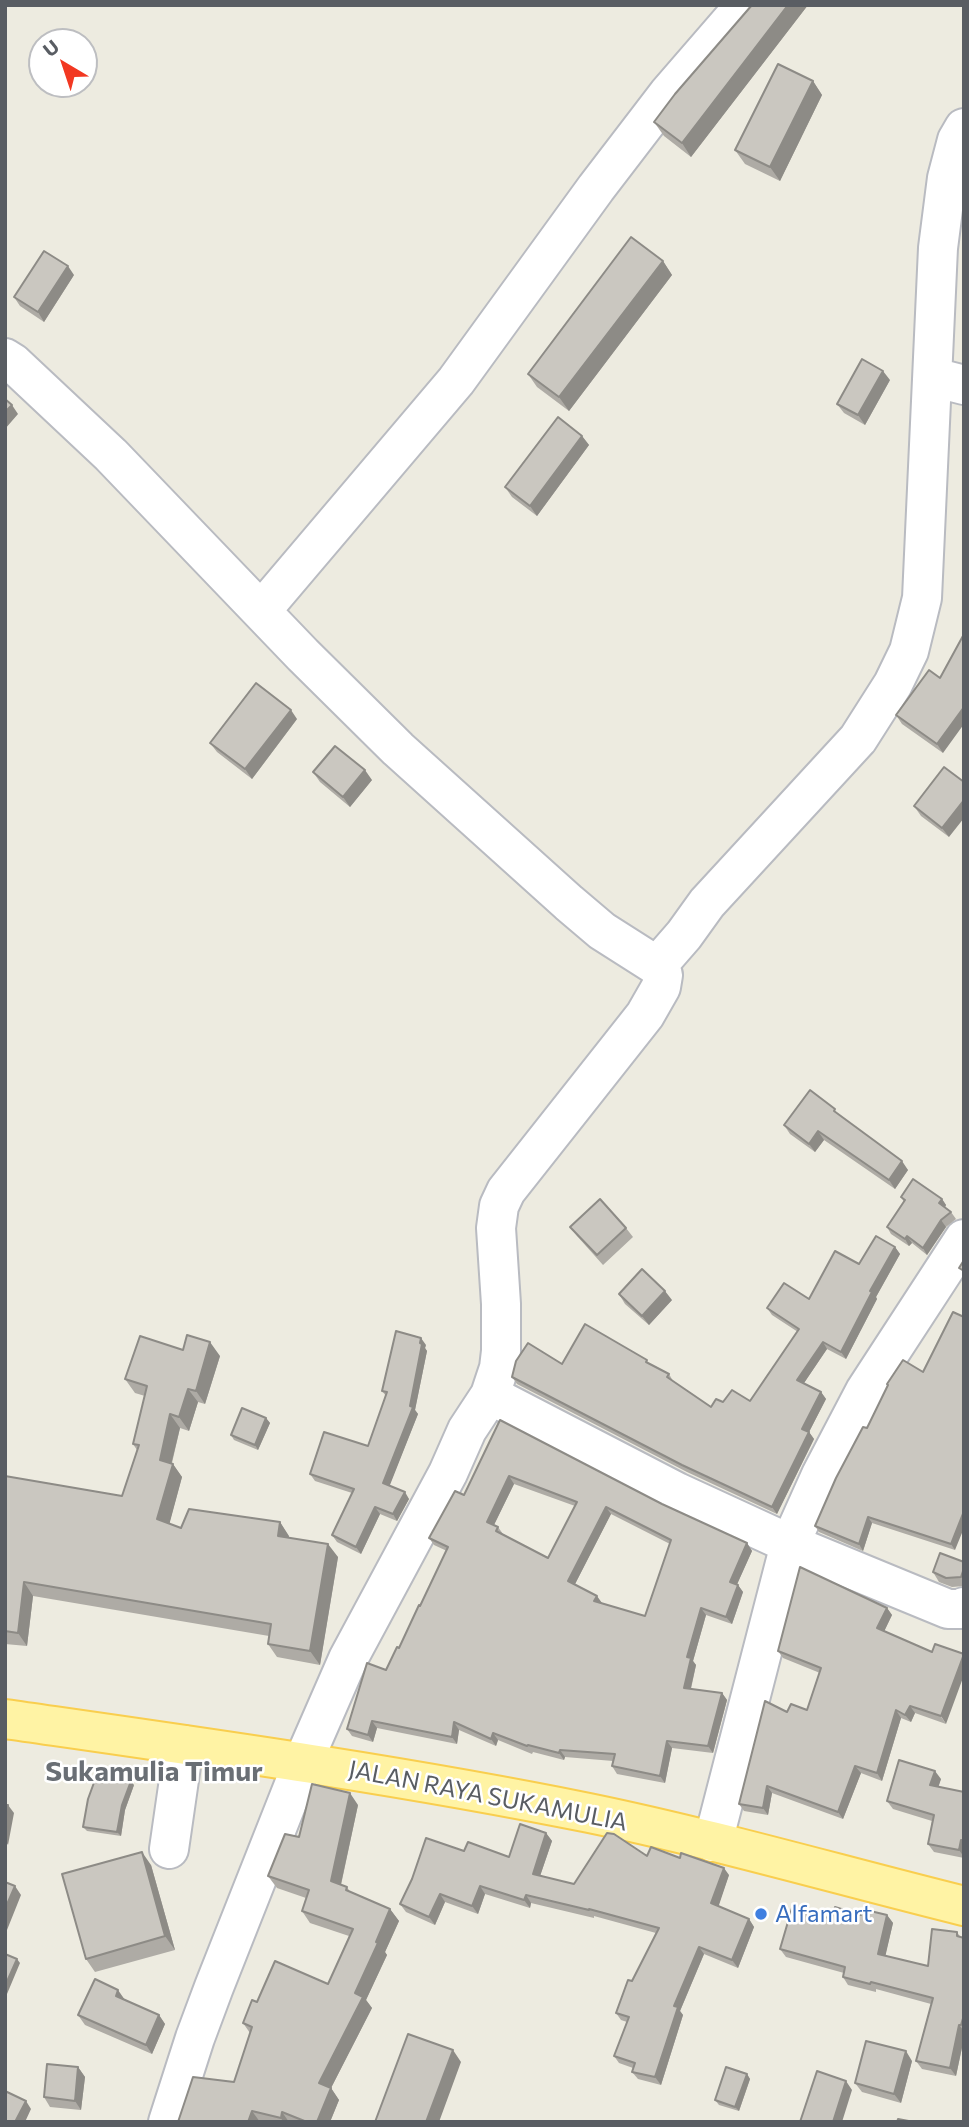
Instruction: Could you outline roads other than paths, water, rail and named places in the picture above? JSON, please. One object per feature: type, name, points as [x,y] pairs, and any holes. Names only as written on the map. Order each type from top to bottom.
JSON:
[{"type":"main road","name":"JALAN RAYA SUKAMULIA","points":[[5,1719],[303,1762],[578,1811],[713,1842],[964,1906]]},
{"type":"street","points":[[261,611],[456,382],[668,94],[745,5]]},
{"type":"street","points":[[657,966],[707,903],[858,739],[893,684],[909,651],[922,598],[948,381],[938,248],[947,178],[957,140],[964,128]]},
{"type":"street","points":[[5,358],[111,455],[398,749],[559,894],[603,931],[657,966],[663,975],[661,988],[645,1015],[506,1191],[499,1206],[496,1228],[501,1351],[499,1368],[490,1395],[467,1430],[448,1473],[348,1659],[303,1762],[200,2025],[168,2122]]},
{"type":"street","points":[[713,1842],[790,1544],[821,1475],[865,1391],[964,1239]]},
{"type":"street","points":[[490,1395],[677,1492],[790,1544],[948,1609],[964,1607]]},
{"type":"street","points":[[169,1849],[184,1745]]},
{"type":"place","name":"Alfamart","points":[[761,1914]]},
{"type":"district","name":"Sukamulia Timur","points":[[154,1772]]}]
